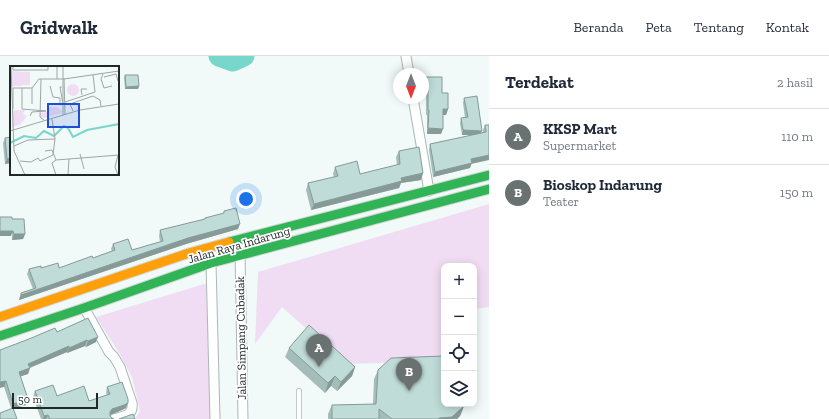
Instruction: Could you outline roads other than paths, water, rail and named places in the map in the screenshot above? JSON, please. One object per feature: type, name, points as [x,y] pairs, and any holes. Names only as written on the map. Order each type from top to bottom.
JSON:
[{"type":"highway","name":"Jalan Raya Indarung","points":[[0,317],[189,254],[240,239],[489,175]]},
{"type":"highway","name":"Jalan Raya Indarung","points":[[0,336],[211,263],[489,189]]},
{"type":"street","points":[[406,56],[407,68]]},
{"type":"street","points":[[413,104],[429,191]]},
{"type":"street","name":"Jalan Simpang Cubadak","points":[[240,239],[243,419]]},
{"type":"street","points":[[215,419],[211,263],[218,246]]},
{"type":"street","points":[[84,308],[109,352],[120,367],[132,403],[132,412],[114,419]]},
{"type":"lane","points":[[299,392],[299,419]]},
{"type":"waterway","points":[[219,56],[233,61],[244,56]]},
{"type":"place","name":"KKSP Mart","points":[[319,367]]},
{"type":"place","name":"Bioskop Indarung","points":[[409,391]]}]
